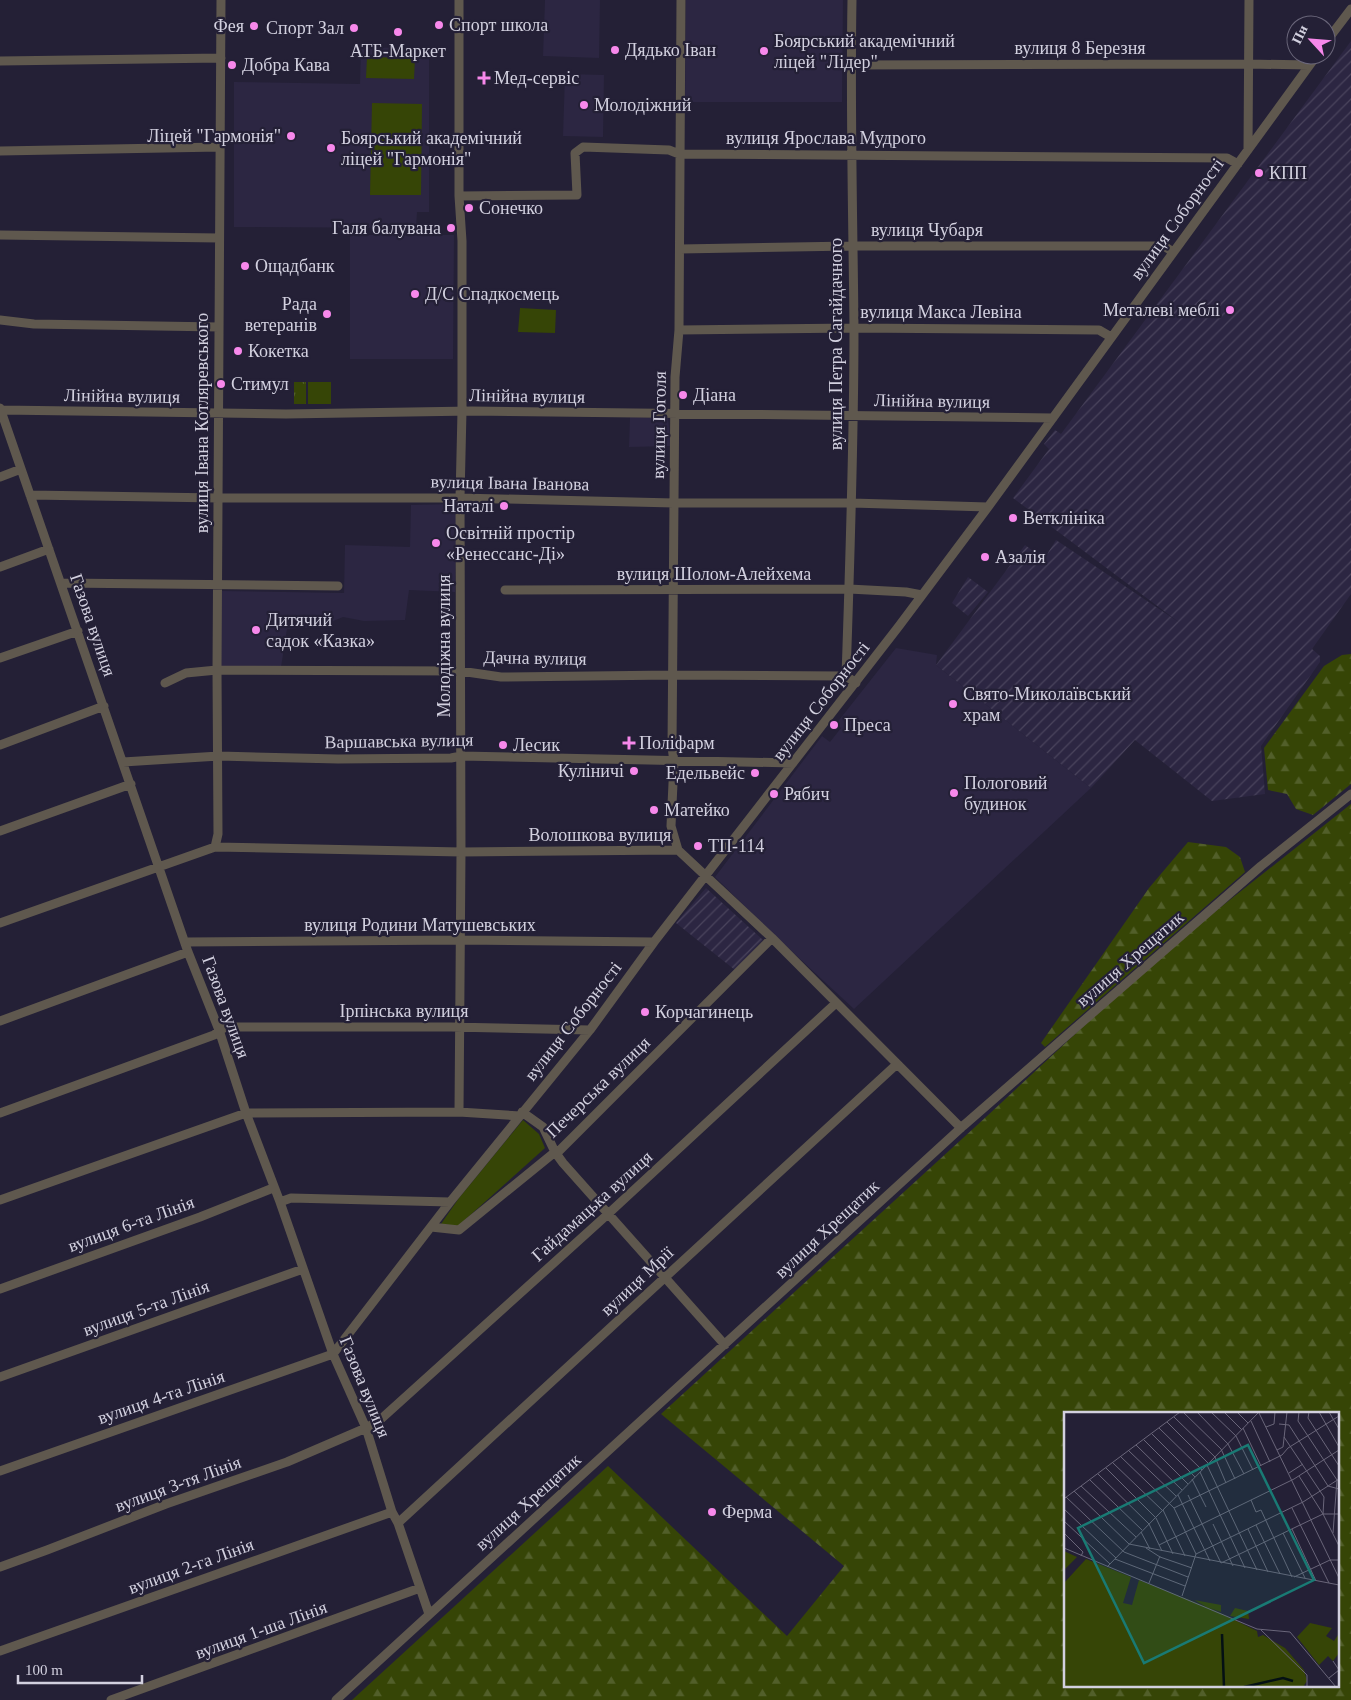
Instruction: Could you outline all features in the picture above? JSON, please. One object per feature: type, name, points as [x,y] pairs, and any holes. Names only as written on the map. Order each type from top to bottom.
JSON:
[{"type":"street","name":"вулиця Івана Котляревського","points":[[215,847],[218,834],[216,670],[221,0]]},
{"type":"street","name":"Молодіжна вулиця","points":[[459,0],[459,196],[462,241],[459,1112]]},
{"type":"street","name":"вулиця Гоголя","points":[[678,850],[671,826],[674,762],[672,747],[672,675],[675,377],[679,330],[681,0]]},
{"type":"street","name":"вулиця Петра Сагайдачного","points":[[846,676],[852,503],[854,328],[851,154],[852,0]]},
{"type":"street","points":[[1248,150],[1249,0]]},
{"type":"street","points":[[1336,29],[1351,9]]},
{"type":"street","points":[[0,60],[220,58]]},
{"type":"street","name":"вулиця 8 Березня","points":[[851,65],[1286,65]]},
{"type":"street","name":"вулиця Соборності","points":[[333,1354],[450,1202],[590,1030],[654,942],[856,683],[988,507],[1309,65]]},
{"type":"street","points":[[0,151],[220,147]]},
{"type":"street","name":"вулиця Ярослава Мудрого","points":[[459,196],[577,195],[575,153],[583,147],[669,150],[679,154],[1228,158],[1238,164]]},
{"type":"street","points":[[0,235],[220,238]]},
{"type":"street","name":"вулиця Чубаря","points":[[680,249],[852,246],[1164,246],[1173,252]]},
{"type":"street","points":[[0,320],[34,324],[219,327]]},
{"type":"street","name":"вулиця Макса Левіна","points":[[679,330],[854,328],[1099,330],[1111,337]]},
{"type":"street","name":"Лінійна вулиця","points":[[0,409],[218,413],[462,411],[1053,418]]},
{"type":"street","name":"Газова вулиця","points":[[0,409],[124,762],[188,952],[219,1030],[246,1113],[273,1188],[280,1202],[333,1354],[366,1428],[392,1512],[398,1522],[429,1614]]},
{"type":"street","points":[[0,477],[21,469]]},
{"type":"street","name":"вулиця Івана Іванова","points":[[30,495],[218,498],[460,498],[674,503],[852,503],[988,507]]},
{"type":"street","points":[[0,567],[49,549]]},
{"type":"street","points":[[61,583],[338,586]]},
{"type":"street","name":"вулиця Шолом-Алейхема","points":[[505,590],[849,589],[906,592],[922,595]]},
{"type":"street","points":[[0,658],[78,631]]},
{"type":"street","name":"Дачна вулиця","points":[[165,683],[186,673],[216,670],[460,671],[501,677],[672,675],[846,676]]},
{"type":"street","points":[[846,676],[856,683]]},
{"type":"street","points":[[0,745],[104,706]]},
{"type":"street","name":"Варшавська вулиця","points":[[124,762],[218,756],[338,759],[451,758],[461,756],[674,762],[793,763]]},
{"type":"street","points":[[0,831],[131,784]]},
{"type":"street","name":"вулиця Хрещатик","points":[[336,1700],[960,1128],[1261,866],[1351,794]]},
{"type":"street","name":"Волошкова вулиця","points":[[0,923],[215,847],[461,852],[678,850],[772,938],[960,1128]]},
{"type":"street","name":"Печерська вулиця","points":[[431,1227],[459,1230],[559,1150],[772,938]]},
{"type":"street","name":"вулиця Родини Матушевських","points":[[186,942],[461,940],[654,942]]},
{"type":"street","points":[[0,1021],[188,952]]},
{"type":"street","name":"Гайдамацька вулиця","points":[[366,1428],[381,1419],[608,1214],[836,1003]]},
{"type":"street","name":"Ірпінська вулиця","points":[[219,1030],[225,1027],[460,1027],[590,1030]]},
{"type":"street","points":[[0,1113],[214,1036],[219,1030]]},
{"type":"street","name":"вулиця Мрії","points":[[398,1522],[897,1064]]},
{"type":"street","points":[[0,1200],[246,1113],[459,1112],[521,1114],[543,1128],[555,1152],[725,1345]]},
{"type":"street","name":"вулиця 6-та Лінія","points":[[0,1289],[200,1217],[273,1188]]},
{"type":"street","points":[[280,1202],[292,1198],[450,1202]]},
{"type":"street","name":"вулиця 5-та Лінія","points":[[0,1377],[303,1269]]},
{"type":"street","name":"вулиця 4-та Лінія","points":[[0,1471],[333,1354]]},
{"type":"street","name":"вулиця 3-тя Лінія","points":[[0,1567],[166,1504],[287,1462],[366,1428]]},
{"type":"street","name":"вулиця 2-га Лінія","points":[[0,1651],[392,1512]]},
{"type":"street","name":"вулиця 1-ша Лінія","points":[[111,1700],[420,1588]]},
{"type":"shaded area","points":[[545,0],[600,0],[599,58],[543,56]]},
{"type":"shaded area","name":"Боярський академічний ліцей \"Лідер\"","points":[[686,0],[843,0],[842,102],[685,102]]},
{"type":"shaded area","points":[[1351,41],[1351,594],[1312,649],[1320,656],[1320,662],[1261,746],[1265,794],[1212,801],[1135,740],[1091,788],[936,665],[1025,545],[1044,559],[1056,540],[1180,623],[1013,498],[1049,449],[1044,444],[1055,430],[1061,434],[1333,65],[1336,65],[1336,61]]},
{"type":"shaded area","name":"Боярський академічний ліцей \"Гармонія\"","points":[[361,47],[429,49],[429,212],[417,212],[416,228],[234,227],[234,82],[360,84]]},
{"type":"shaded area","name":"Молодіжний","points":[[565,74],[604,75],[603,137],[563,136]]},
{"type":"shaded area","points":[[350,235],[454,235],[453,359],[350,359]]},
{"type":"shaded area","points":[[630,417],[668,418],[671,446],[629,447]]},
{"type":"shaded area","points":[[457,504],[455,592],[409,590],[405,620],[364,621],[343,617],[319,627],[287,629],[281,667],[220,667],[221,591],[344,593],[345,545],[410,547],[411,505]]},
{"type":"shaded area","points":[[968,577],[988,592],[968,616],[952,603]]},
{"type":"shaded area","points":[[896,648],[937,655],[936,665],[1091,788],[854,1009],[715,877],[822,736],[830,742],[841,728],[836,724]]},
{"type":"shaded area","points":[[706,888],[763,940],[735,970],[676,923]]},
{"type":"green space","points":[[367,57],[415,58],[414,79],[366,78]]},
{"type":"green space","points":[[372,103],[422,104],[421,195],[370,195]]},
{"type":"green space","points":[[520,308],[556,310],[555,333],[518,332]]},
{"type":"green space","points":[[294,382],[306,382],[306,404],[294,404]]},
{"type":"green space","points":[[308,382],[331,382],[331,404],[308,404]]},
{"type":"green space","points":[[1351,654],[1351,784],[1313,815],[1296,809],[1287,794],[1268,790],[1264,748],[1324,666],[1342,655]]},
{"type":"green space","points":[[1351,804],[1351,1700],[352,1700],[608,1466],[787,1636],[844,1566],[661,1414],[1159,956]]},
{"type":"green space","points":[[1188,842],[1226,847],[1240,857],[1245,872],[1045,1047],[1041,1043],[1149,888]]},
{"type":"green space","points":[[523,1120],[539,1134],[545,1148],[458,1226],[441,1224],[459,1198]]},
{"type":"place","name":"Спорт школа","points":[[439,25]]},
{"type":"place","name":"Фея","points":[[254,26]]},
{"type":"place","name":"Спорт Зал","points":[[354,28]]},
{"type":"place","name":"АТБ-Маркет","points":[[398,32]]},
{"type":"place","name":"Дядько Іван","points":[[615,50]]},
{"type":"place","name":"Боярський академічний ліцей \"Лідер\"","points":[[764,51]]},
{"type":"place","name":"Добра Кава","points":[[232,65]]},
{"type":"place","name":"Мед-сервіс","points":[[484,78]]},
{"type":"place","name":"Молодіжний","points":[[584,105]]},
{"type":"place","name":"Ліцей \"Гармонія\"","points":[[291,136]]},
{"type":"place","name":"Боярський академічний ліцей \"Гармонія\"","points":[[331,148]]},
{"type":"place","name":"КПП","points":[[1259,173]]},
{"type":"place","name":"Сонечко","points":[[469,208]]},
{"type":"place","name":"Галя балувана","points":[[451,228]]},
{"type":"place","name":"Ощадбанк","points":[[245,266]]},
{"type":"place","name":"Д/С Спадкоємець","points":[[415,294]]},
{"type":"place","name":"Металеві меблі","points":[[1230,310]]},
{"type":"place","name":"Рада ветеранів","points":[[327,314]]},
{"type":"place","name":"Кокетка","points":[[238,351]]},
{"type":"place","name":"Стимул","points":[[221,384]]},
{"type":"place","name":"Діана","points":[[683,395]]},
{"type":"place","name":"Наталі","points":[[504,506]]},
{"type":"place","name":"Ветклініка","points":[[1013,518]]},
{"type":"place","name":"Освітній простір «Ренессанс-Ді»","points":[[436,543]]},
{"type":"place","name":"Азалія","points":[[985,557]]},
{"type":"place","name":"Дитячий садок «Казка»","points":[[256,630]]},
{"type":"place","name":"Свято-Миколаївський храм","points":[[953,704]]},
{"type":"place","name":"Преса","points":[[834,725]]},
{"type":"place","name":"Поліфарм","points":[[629,743]]},
{"type":"place","name":"Лесик","points":[[503,745]]},
{"type":"place","name":"Куліничі","points":[[634,771]]},
{"type":"place","name":"Едельвейс","points":[[755,773]]},
{"type":"place","name":"Пологовий будинок","points":[[954,793]]},
{"type":"place","name":"Рябич","points":[[774,794]]},
{"type":"place","name":"Матейко","points":[[654,810]]},
{"type":"place","name":"ТП-114","points":[[698,846]]},
{"type":"place","name":"Корчагинець","points":[[645,1012]]},
{"type":"place","name":"Ферма","points":[[712,1512]]}]
